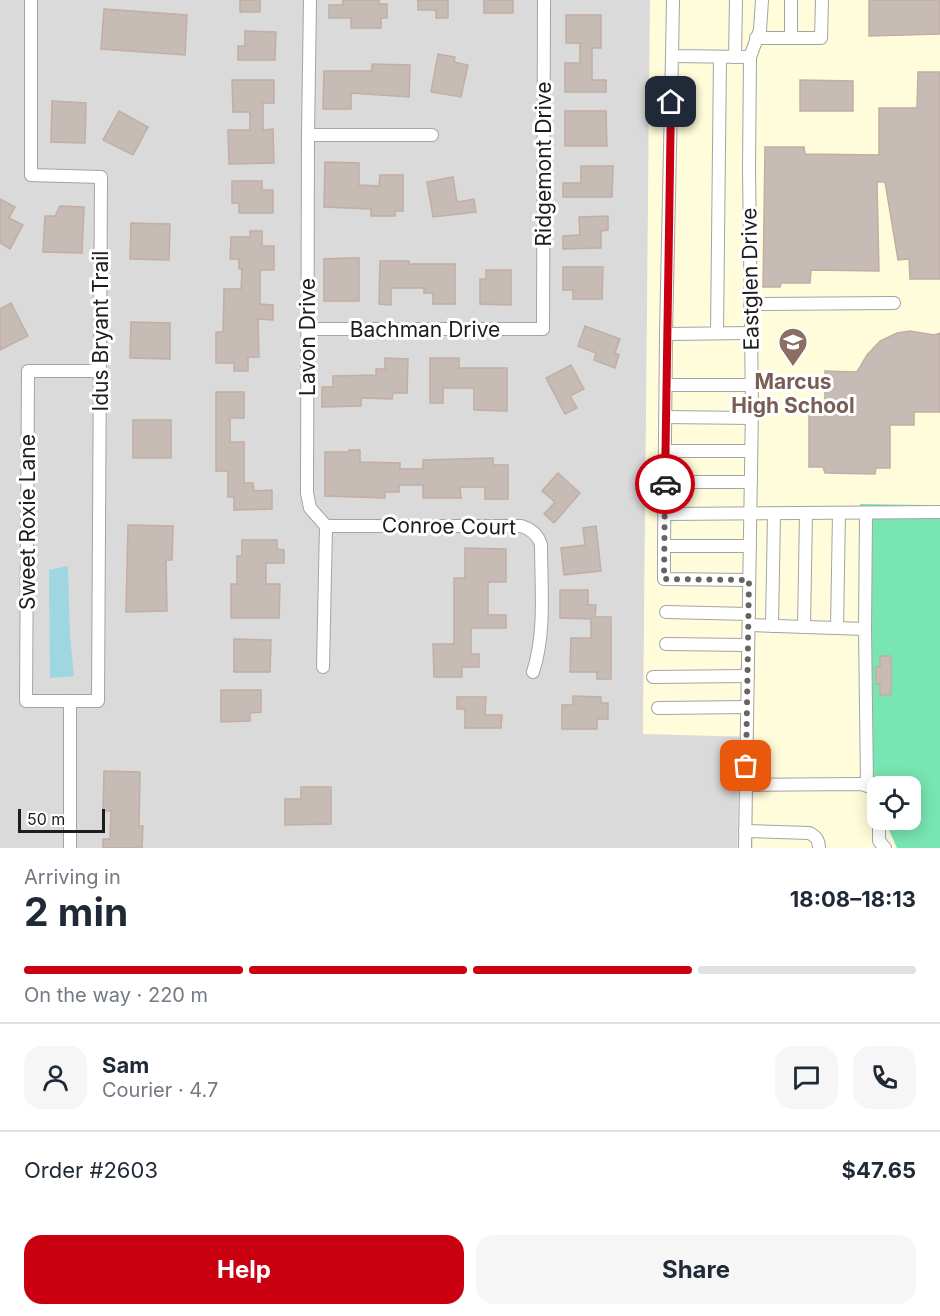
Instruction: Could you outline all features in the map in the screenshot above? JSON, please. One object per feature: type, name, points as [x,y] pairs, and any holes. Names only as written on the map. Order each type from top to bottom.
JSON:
[{"type":"street","name":"Idus Bryant Trail","points":[[31,0],[31,175],[101,177],[98,701],[70,701]]},
{"type":"street","name":"Lavon Drive","points":[[310,0],[307,493],[310,508],[326,526]]},
{"type":"street","name":"Ridgemont Drive","points":[[543,329],[544,0]]},
{"type":"street","points":[[673,0],[666,334],[664,579],[749,580]]},
{"type":"street","points":[[735,57],[736,0]]},
{"type":"street","name":"Eastglen Drive","points":[[745,848],[752,417],[750,57],[761,23],[762,0]]},
{"type":"street","points":[[790,38],[791,0]]},
{"type":"street","points":[[756,38],[821,38],[822,0]]},
{"type":"street","points":[[672,56],[750,57]]},
{"type":"street","points":[[717,333],[720,57]]},
{"type":"street","points":[[308,135],[432,135]]},
{"type":"street","points":[[750,304],[894,303]]},
{"type":"street","name":"Bachman Drive","points":[[307,329],[543,329]]},
{"type":"street","points":[[666,334],[751,333]]},
{"type":"street","name":"Sweet Roxie Lane","points":[[70,701],[26,701],[28,371],[99,371]]},
{"type":"street","points":[[666,385],[752,385]]},
{"type":"street","points":[[666,417],[752,417]]},
{"type":"street","points":[[665,451],[751,451]]},
{"type":"street","points":[[665,482],[751,482]]},
{"type":"street","points":[[665,514],[940,512]]},
{"type":"street","points":[[804,627],[806,513]]},
{"type":"street","points":[[837,628],[839,513]]},
{"type":"street","points":[[866,513],[865,629],[871,776]]},
{"type":"street","points":[[772,626],[774,514]]},
{"type":"street","points":[[323,667],[326,526]]},
{"type":"street","name":"Conroe Court","points":[[326,526],[521,526],[528,528],[539,537],[542,544],[540,636],[533,672]]},
{"type":"street","points":[[664,546],[750,546]]},
{"type":"street","points":[[666,612],[749,619],[772,626],[865,629]]},
{"type":"street","points":[[666,644],[748,645]]},
{"type":"street","points":[[653,677],[748,676]]},
{"type":"street","points":[[70,701],[70,848]]},
{"type":"street","points":[[658,708],[747,707]]},
{"type":"street","points":[[746,785],[867,789]]},
{"type":"street","points":[[879,830],[879,841],[885,848]]},
{"type":"street","points":[[745,831],[809,832],[814,835],[819,848]]},
{"type":"shaded area","points":[[0,0],[650,0],[643,733],[739,735],[737,848],[0,848]]},
{"type":"shaded area","name":"Marcus High School","points":[[650,0],[940,0],[940,848],[753,848],[753,737],[643,734]]},
{"type":"green space","points":[[860,504],[924,505],[940,508],[940,848],[897,848],[889,830],[921,830],[921,776],[867,776],[867,784],[860,768]]},
{"type":"water","points":[[68,566],[70,638],[74,676],[50,678],[49,570]]},
{"type":"building","points":[[240,0],[260,0],[260,12],[240,12]]},
{"type":"building","points":[[343,0],[379,0],[379,4],[387,4],[387,18],[381,18],[381,28],[351,28],[351,18],[329,18],[329,5],[343,5]]},
{"type":"building","points":[[418,0],[448,0],[448,18],[436,18],[436,10],[418,10]]},
{"type":"building","points":[[484,0],[513,0],[513,13],[484,13]]},
{"type":"building","points":[[869,0],[940,0],[940,34],[869,36]]},
{"type":"building","points":[[104,9],[187,15],[185,55],[101,49]]},
{"type":"building","points":[[566,15],[601,15],[601,48],[592,48],[592,80],[606,80],[606,92],[565,92],[565,63],[580,63],[580,43],[566,43]]},
{"type":"building","points":[[245,31],[276,32],[275,60],[238,60],[238,46],[245,46]]},
{"type":"building","points":[[438,54],[455,57],[454,62],[468,65],[461,97],[431,92]]},
{"type":"building","points":[[372,64],[410,65],[409,97],[351,93],[351,109],[323,109],[324,71],[372,71]]},
{"type":"building","points":[[918,72],[940,72],[940,279],[910,279],[909,259],[898,260],[885,182],[877,182],[879,271],[811,270],[810,283],[781,283],[780,287],[763,287],[765,147],[804,147],[805,154],[879,155],[879,108],[917,108]]},
{"type":"building","points":[[232,80],[274,80],[274,103],[263,103],[263,130],[273,129],[274,163],[229,164],[228,130],[250,130],[250,112],[233,112]]},
{"type":"building","points":[[800,80],[853,81],[853,111],[800,111]]},
{"type":"building","points":[[52,101],[86,103],[85,143],[51,142]]},
{"type":"building","points":[[119,111],[148,127],[133,155],[103,140]]},
{"type":"building","points":[[565,111],[606,111],[607,146],[565,146]]},
{"type":"building","points":[[325,162],[359,163],[359,185],[379,186],[380,175],[403,175],[403,211],[395,211],[395,216],[371,216],[371,209],[324,207]]},
{"type":"building","points":[[581,166],[613,166],[612,197],[563,197],[563,183],[581,183]]},
{"type":"building","points":[[453,177],[457,202],[474,199],[476,212],[433,217],[427,182]]},
{"type":"building","points":[[232,181],[262,181],[262,190],[273,190],[273,213],[239,213],[239,203],[232,203]]},
{"type":"building","points":[[0,199],[15,207],[9,218],[23,225],[10,249],[0,243]]},
{"type":"building","points":[[60,206],[84,207],[82,253],[43,252],[45,216],[55,216]]},
{"type":"building","points":[[608,216],[608,230],[601,231],[601,248],[563,249],[563,236],[580,235],[579,217]]},
{"type":"building","points":[[131,223],[170,224],[169,260],[130,259]]},
{"type":"building","points":[[250,231],[262,231],[262,246],[274,246],[274,270],[260,270],[260,304],[273,305],[273,320],[258,319],[259,357],[248,357],[248,371],[234,371],[234,363],[216,363],[216,332],[223,332],[224,289],[241,289],[242,269],[239,269],[239,259],[230,259],[231,237],[250,237]]},
{"type":"building","points":[[359,258],[359,301],[324,301],[324,259]]},
{"type":"building","points":[[380,261],[409,261],[409,264],[455,264],[455,304],[433,304],[433,293],[424,293],[424,288],[391,288],[391,305],[379,304]]},
{"type":"building","points":[[563,267],[603,267],[602,299],[573,299],[573,290],[563,290]]},
{"type":"building","points":[[486,270],[511,270],[511,305],[480,304],[480,279],[486,279]]},
{"type":"building","points":[[11,303],[28,336],[0,350],[0,309]]},
{"type":"building","points":[[131,322],[170,323],[170,359],[130,358]]},
{"type":"building","points":[[585,326],[620,339],[615,353],[619,355],[615,368],[594,360],[596,353],[578,346]]},
{"type":"building","name":"Marcus High School","points":[[910,331],[934,335],[940,333],[940,412],[914,412],[914,425],[890,425],[890,468],[876,468],[875,474],[825,473],[823,467],[809,467],[809,409],[812,402],[825,402],[825,371],[857,372],[867,355],[880,341],[897,333]]},
{"type":"building","points":[[385,358],[408,359],[407,393],[393,393],[392,399],[361,398],[361,406],[322,407],[322,387],[333,387],[333,376],[376,375],[376,369],[385,369]]},
{"type":"building","points":[[430,358],[459,358],[459,368],[507,368],[507,411],[474,410],[474,388],[443,388],[443,403],[430,403]]},
{"type":"building","points":[[571,365],[584,389],[570,396],[577,408],[565,414],[546,378]]},
{"type":"building","points":[[216,392],[244,392],[244,418],[230,418],[230,442],[244,442],[244,483],[253,483],[254,491],[272,490],[272,509],[234,510],[234,497],[228,497],[228,471],[216,471]]},
{"type":"building","points":[[133,420],[171,420],[171,458],[133,458]]},
{"type":"building","points":[[349,450],[360,450],[360,462],[400,463],[400,469],[423,469],[423,460],[493,458],[493,465],[508,465],[508,499],[485,499],[485,487],[460,487],[461,498],[423,498],[423,485],[399,485],[399,492],[385,492],[385,498],[325,496],[325,452],[349,452]]},
{"type":"building","points":[[558,473],[580,493],[554,523],[544,514],[555,502],[542,491]]},
{"type":"building","points":[[128,525],[173,526],[172,560],[166,560],[167,611],[126,612]]},
{"type":"building","points":[[596,526],[601,571],[564,575],[561,548],[585,545],[583,528]]},
{"type":"building","points":[[242,540],[277,540],[277,549],[284,550],[284,563],[266,563],[266,584],[280,584],[279,618],[231,618],[231,584],[237,584],[237,556],[242,556]]},
{"type":"building","points":[[465,548],[506,549],[506,582],[488,582],[488,615],[506,615],[506,628],[471,628],[471,654],[479,654],[479,667],[462,667],[462,677],[434,677],[433,644],[454,644],[454,578],[465,578]]},
{"type":"building","points":[[560,590],[588,590],[588,605],[596,605],[595,617],[611,617],[611,679],[597,679],[597,672],[570,672],[571,638],[591,638],[591,619],[560,618]]},
{"type":"building","points":[[234,639],[271,640],[270,672],[234,672]]},
{"type":"building","points":[[880,656],[891,656],[891,695],[880,695],[880,684],[876,684],[876,667],[880,667]]},
{"type":"building","points":[[221,690],[261,690],[261,712],[250,713],[250,721],[221,722]]},
{"type":"building","points":[[573,696],[601,697],[601,703],[608,703],[608,719],[597,719],[597,729],[562,729],[562,705],[573,705]]},
{"type":"building","points":[[457,697],[486,697],[485,715],[502,715],[501,728],[465,728],[465,709],[457,709]]},
{"type":"building","points":[[104,771],[140,772],[139,826],[143,826],[142,848],[103,848],[103,839],[110,839],[111,811],[103,811]]},
{"type":"building","points":[[301,787],[331,787],[331,824],[285,825],[285,799],[301,799]]},
{"type":"way so far","points":[[665,484],[664,579],[749,580],[746,766]]},
{"type":"place","name":"Marcus High School","points":[[793,368]]},
{"type":"route","points":[[665,484],[671,102]]}]
